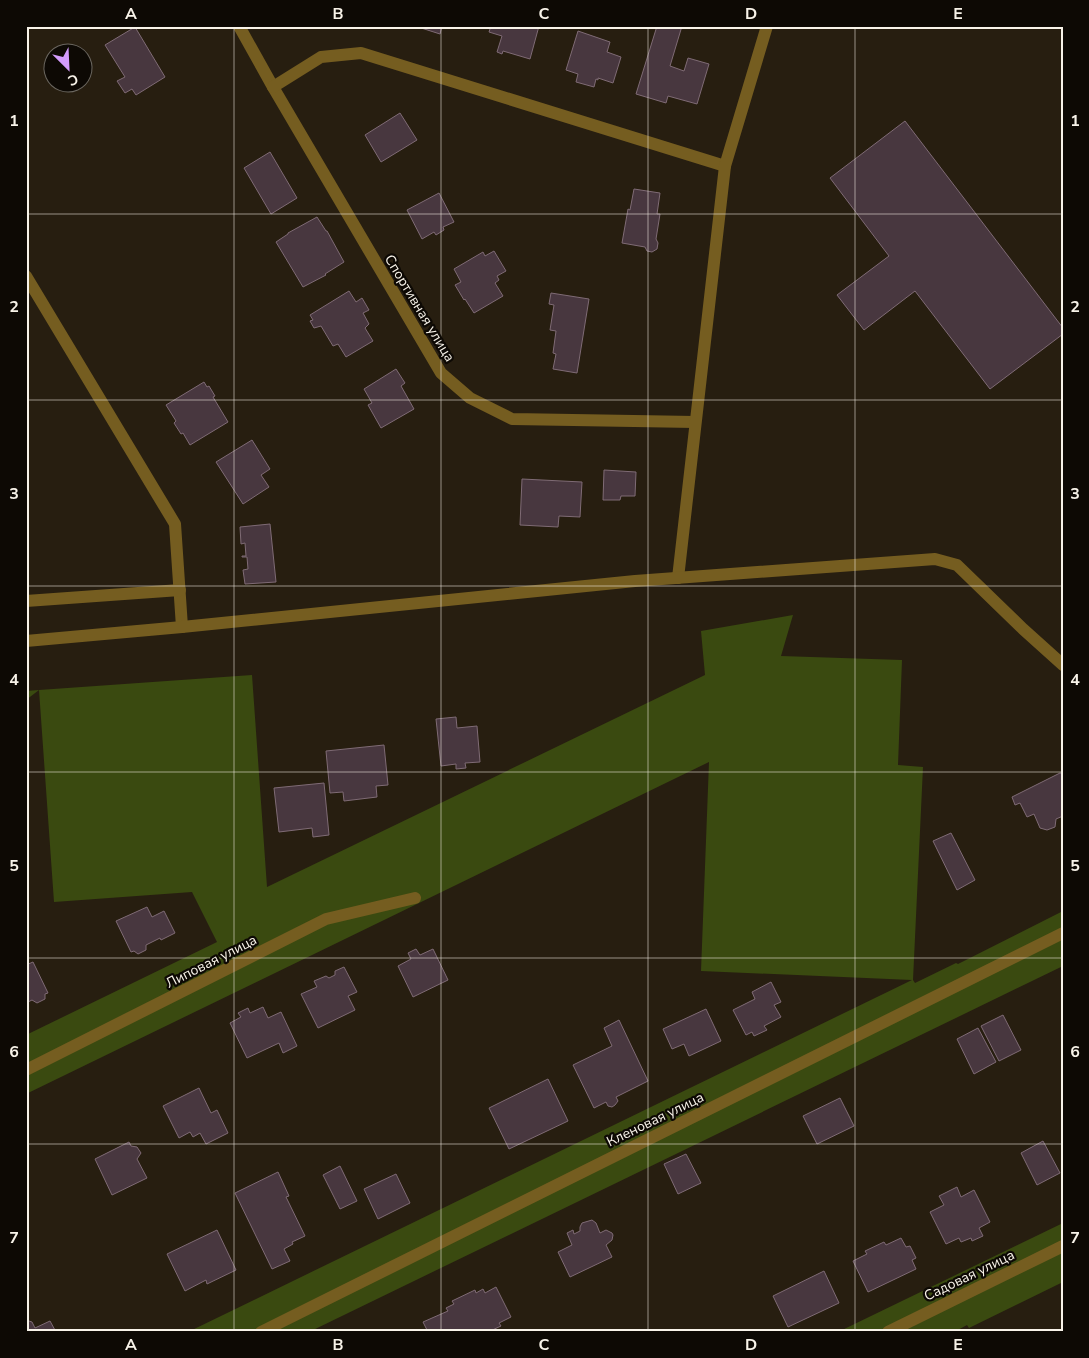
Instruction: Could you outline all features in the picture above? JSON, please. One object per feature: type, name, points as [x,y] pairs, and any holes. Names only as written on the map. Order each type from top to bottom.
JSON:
[{"type":"street","name":"Спортивная улица","points":[[239,26],[441,373],[470,398],[512,419],[695,422]]},
{"type":"street","points":[[678,578],[725,166],[768,26]]},
{"type":"street","points":[[273,87],[320,57],[360,53],[725,166]]},
{"type":"street","points":[[26,276],[175,524],[182,627]]},
{"type":"street","points":[[26,641],[636,581],[935,559],[957,565],[1063,665]]},
{"type":"street","points":[[26,601],[180,590]]},
{"type":"street","name":"Липовая улица","points":[[26,1070],[326,919],[416,898]]},
{"type":"street","name":"Кленовая улица","points":[[261,1332],[1063,933]]},
{"type":"street","name":"Садовая улица","points":[[888,1332],[1063,1246]]},
{"type":"green space","points":[[793,615],[781,656],[902,660],[898,765],[923,767],[913,980],[915,983],[956,963],[958,964],[1063,911],[1063,966],[309,1332],[188,1332],[912,980],[701,971],[709,762],[26,1094],[26,1035],[217,942],[192,892],[54,902],[39,690],[252,675],[267,887],[705,675],[701,631]]},
{"type":"green space","points":[[39,690],[26,700],[26,691]]},
{"type":"green space","points":[[1063,1223],[1063,1282],[969,1328],[967,1325],[954,1332],[838,1332]]},
{"type":"building","points":[[415,26],[442,26],[440,34]]},
{"type":"building","points":[[491,26],[539,26],[530,59],[503,51],[502,54],[497,52],[502,36],[489,32]]},
{"type":"building","points":[[657,26],[682,26],[670,66],[684,71],[688,58],[709,64],[697,104],[668,96],[666,103],[636,94]]},
{"type":"building","points":[[135,27],[165,77],[136,95],[132,89],[125,93],[117,81],[125,77],[105,45]]},
{"type":"building","points":[[578,31],[610,42],[607,52],[621,57],[613,83],[598,78],[594,87],[576,82],[578,74],[566,70]]},
{"type":"building","points":[[400,113],[417,140],[381,162],[365,135]]},
{"type":"building","points":[[905,121],[1063,328],[1063,334],[990,389],[915,291],[864,330],[837,295],[889,256],[830,178]]},
{"type":"building","points":[[270,152],[297,198],[271,214],[244,168]]},
{"type":"building","points":[[634,189],[660,193],[657,214],[660,214],[656,239],[658,243],[657,249],[652,252],[647,251],[645,247],[622,243],[628,209],[630,210]]},
{"type":"building","points":[[439,193],[454,222],[443,227],[444,230],[436,235],[434,232],[422,239],[407,210]]},
{"type":"building","points":[[317,217],[344,262],[326,275],[303,287],[276,242]]},
{"type":"building","points":[[494,251],[506,271],[497,276],[499,280],[495,283],[503,296],[474,313],[455,285],[461,282],[454,269],[483,252],[485,256]]},
{"type":"building","points":[[349,291],[356,302],[362,298],[369,310],[363,313],[369,324],[365,328],[373,341],[346,357],[338,344],[333,346],[321,326],[314,328],[310,321],[313,320],[310,315]]},
{"type":"building","points":[[551,293],[589,299],[577,373],[553,369],[556,354],[553,353],[556,331],[550,330],[554,305],[549,304]]},
{"type":"building","points":[[396,369],[405,383],[401,386],[414,409],[381,428],[368,405],[372,403],[364,389]]},
{"type":"building","points":[[204,382],[215,396],[213,397],[228,422],[190,445],[174,423],[176,421],[166,405]]},
{"type":"building","points":[[252,440],[270,469],[261,475],[269,487],[243,504],[216,462]]},
{"type":"building","points":[[604,470],[636,472],[635,496],[621,496],[620,500],[603,500]]},
{"type":"building","points":[[522,479],[582,482],[580,517],[559,516],[558,527],[520,525]]},
{"type":"building","points":[[270,524],[276,582],[245,584],[243,570],[248,569],[247,557],[242,557],[246,556],[245,543],[241,544],[240,527]]},
{"type":"building","points":[[456,717],[457,728],[477,726],[480,762],[465,763],[466,768],[456,769],[456,764],[441,766],[436,719]]},
{"type":"building","points":[[384,745],[388,785],[376,786],[377,797],[344,801],[343,792],[330,793],[326,751]]},
{"type":"building","points":[[1060,773],[1063,774],[1063,816],[1056,819],[1055,827],[1047,830],[1040,828],[1034,814],[1027,817],[1020,803],[1015,805],[1012,797]]},
{"type":"building","points":[[324,783],[329,835],[313,837],[312,828],[279,832],[274,788]]},
{"type":"building","points":[[951,833],[975,880],[957,890],[933,841]]},
{"type":"building","points":[[147,907],[152,917],[164,911],[175,933],[146,945],[146,950],[138,954],[134,951],[131,952],[116,921]]},
{"type":"building","points":[[416,949],[420,955],[433,949],[448,980],[413,997],[398,966],[411,959],[408,953]]},
{"type":"building","points":[[33,962],[48,993],[45,994],[45,999],[37,1003],[32,1000],[26,1003],[26,965]]},
{"type":"building","points":[[344,967],[357,992],[348,996],[355,1010],[318,1028],[301,994],[317,987],[314,981],[326,976],[329,978],[335,975],[335,971]]},
{"type":"building","points":[[771,982],[781,1002],[774,1005],[781,1017],[764,1026],[767,1030],[754,1036],[752,1032],[746,1035],[733,1010],[755,999],[752,992]]},
{"type":"building","points":[[263,1007],[268,1018],[281,1012],[297,1046],[283,1053],[279,1043],[247,1058],[230,1023],[241,1017],[238,1013],[248,1008],[250,1013]]},
{"type":"building","points":[[706,1009],[721,1041],[689,1056],[684,1044],[672,1049],[663,1029]]},
{"type":"building","points":[[1003,1015],[1021,1050],[999,1061],[981,1026]]},
{"type":"building","points":[[619,1020],[648,1081],[616,1097],[618,1101],[612,1107],[608,1106],[606,1102],[594,1108],[573,1065],[612,1046],[604,1028]]},
{"type":"building","points":[[978,1028],[996,1062],[974,1074],[957,1039]]},
{"type":"building","points":[[548,1079],[568,1121],[509,1149],[489,1108]]},
{"type":"building","points":[[199,1088],[211,1113],[217,1110],[228,1133],[206,1144],[200,1133],[193,1137],[190,1132],[179,1138],[163,1106]]},
{"type":"building","points":[[840,1098],[854,1126],[817,1144],[803,1116]]},
{"type":"building","points":[[1043,1141],[1060,1173],[1037,1185],[1021,1153]]},
{"type":"building","points":[[129,1142],[131,1146],[137,1147],[141,1153],[137,1159],[147,1178],[112,1195],[95,1159]]},
{"type":"building","points":[[686,1154],[701,1183],[678,1194],[664,1164]]},
{"type":"building","points":[[340,1166],[357,1201],[340,1209],[323,1175]]},
{"type":"building","points":[[278,1172],[289,1196],[286,1197],[305,1236],[292,1242],[293,1244],[284,1249],[290,1261],[272,1269],[235,1193]]},
{"type":"building","points":[[396,1174],[410,1203],[378,1219],[364,1189]]},
{"type":"building","points":[[957,1187],[961,1197],[974,1190],[990,1222],[979,1228],[983,1236],[972,1241],[971,1238],[961,1242],[959,1238],[946,1244],[930,1212],[944,1205],[939,1196]]},
{"type":"building","points":[[592,1220],[596,1223],[600,1233],[606,1230],[612,1233],[612,1240],[606,1245],[612,1257],[570,1277],[558,1252],[572,1245],[567,1233],[573,1230],[574,1234],[580,1231],[582,1223]]},
{"type":"building","points":[[217,1230],[236,1270],[207,1284],[206,1280],[185,1291],[167,1254]]},
{"type":"building","points":[[901,1238],[906,1247],[910,1246],[916,1258],[912,1260],[916,1269],[868,1292],[853,1261],[867,1254],[865,1251],[884,1242],[886,1245]]},
{"type":"building","points":[[824,1271],[839,1303],[788,1327],[773,1296]]},
{"type":"building","points":[[496,1287],[511,1317],[499,1323],[501,1326],[488,1332],[428,1332],[423,1322],[448,1311],[446,1308],[454,1304],[452,1301],[475,1290],[476,1293],[483,1289],[485,1293]]},
{"type":"building","points":[[26,1320],[32,1322],[35,1328],[50,1321],[56,1332],[26,1332]]}]
